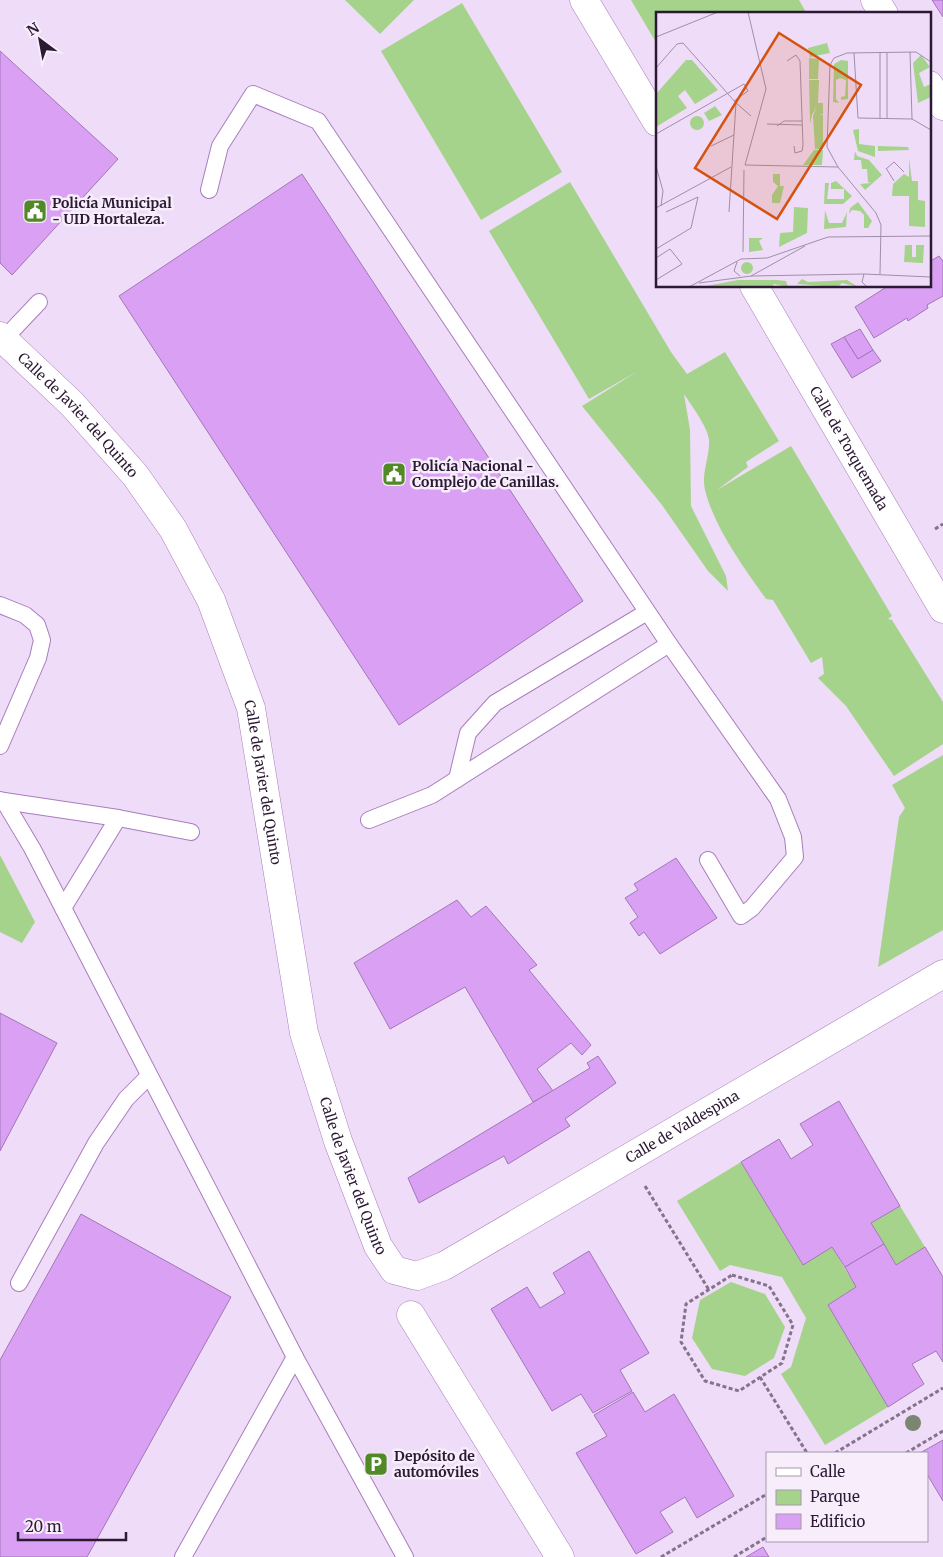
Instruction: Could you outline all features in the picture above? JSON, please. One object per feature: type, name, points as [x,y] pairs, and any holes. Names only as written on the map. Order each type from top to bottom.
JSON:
[{"type":"street","points":[[584,0],[656,120]]},
{"type":"street","points":[[875,0],[883,12]]},
{"type":"street","points":[[930,86],[943,106]]},
{"type":"street","name":"Calle de Torquemada","points":[[755,288],[943,609]]},
{"type":"street","name":"Calle de Javier del Quinto","points":[[2,337],[72,404],[135,475],[174,529],[211,600],[252,708],[304,1033],[338,1141],[378,1246],[394,1270],[417,1276]]},
{"type":"street","name":"Calle de Valdespina","points":[[417,1276],[444,1266],[943,974]]},
{"type":"street","points":[[412,1315],[560,1557]]},
{"type":"lane","points":[[209,190],[220,146],[253,94],[318,121],[647,612],[778,799],[793,837],[795,857],[752,908],[741,916],[708,860]]},
{"type":"lane","points":[[2,337],[39,302]]},
{"type":"lane","points":[[0,605],[25,615],[37,625],[42,640],[38,658],[0,746]]},
{"type":"lane","points":[[458,779],[468,733],[495,703],[647,612]]},
{"type":"lane","points":[[369,820],[432,795],[669,644]]},
{"type":"lane","points":[[2,800],[118,818],[190,832]]},
{"type":"lane","points":[[2,800],[32,848],[295,1357],[405,1557]]},
{"type":"lane","points":[[63,908],[118,818]]},
{"type":"lane","points":[[19,1283],[96,1143],[126,1099],[149,1076]]},
{"type":"lane","points":[[183,1557],[295,1357]]},
{"type":"path","points":[[628,1158],[708,1290]]},
{"type":"path","points":[[732,1275],[769,1286],[793,1325],[782,1363],[760,1377],[739,1390],[705,1380],[681,1342],[686,1304],[732,1275]]},
{"type":"path","points":[[760,1377],[806,1452]]},
{"type":"path","points":[[836,1452],[943,1388]]},
{"type":"path","points":[[908,1452],[943,1431]]},
{"type":"path","points":[[661,1557],[766,1495]]},
{"type":"path","points":[[734,1557],[766,1538]]},
{"type":"green space","points":[[345,0],[414,0],[380,34]]},
{"type":"green space","points":[[631,0],[799,0],[806,12],[656,12],[656,42]]},
{"type":"green space","points":[[462,3],[562,172],[481,220],[381,51]]},
{"type":"green space","points":[[570,182],[671,352],[687,374],[725,352],[779,441],[746,462],[748,467],[717,490],[791,446],[892,616],[888,619],[892,620],[943,702],[943,744],[894,776],[846,706],[818,678],[824,674],[822,657],[811,663],[773,600],[766,599],[722,533],[709,504],[704,484],[709,446],[708,435],[699,416],[684,394],[690,430],[691,506],[726,576],[728,591],[708,571],[662,505],[582,406],[638,371],[589,399],[489,231]]},
{"type":"green space","points":[[943,755],[943,930],[878,967],[899,817],[905,808],[892,785]]},
{"type":"green space","points":[[0,855],[35,922],[22,943],[0,932]]},
{"type":"green space","points":[[741,1162],[802,1264],[832,1247],[856,1287],[828,1305],[888,1407],[825,1445],[781,1374],[791,1367],[806,1318],[782,1277],[730,1265],[720,1271],[677,1201]]},
{"type":"green space","points":[[900,1206],[925,1247],[896,1265],[871,1223]]},
{"type":"green space","points":[[731,1282],[765,1294],[785,1327],[774,1358],[745,1376],[712,1369],[692,1338],[700,1300]]},
{"type":"building","points":[[932,0],[943,0],[943,17]]},
{"type":"building","name":"Policía Municipal - UID Hortaleza.","points":[[0,51],[118,159],[12,275],[0,263]]},
{"type":"building","points":[[302,174],[583,601],[399,725],[119,296]]},
{"type":"building","points":[[939,256],[943,261],[943,296],[927,305],[928,308],[908,321],[907,318],[874,338],[855,307],[885,288],[930,288],[930,261]]},
{"type":"building","points":[[860,329],[873,350],[858,359],[844,337]]},
{"type":"building","points":[[844,337],[858,359],[873,350],[881,361],[852,378],[831,344]]},
{"type":"building","points":[[676,858],[717,918],[660,954],[644,932],[639,936],[630,923],[638,917],[625,898],[638,890],[634,884]]},
{"type":"building","points":[[457,900],[471,917],[486,906],[537,965],[529,970],[591,1045],[582,1055],[571,1043],[537,1069],[553,1091],[533,1102],[465,987],[390,1029],[354,963]]},
{"type":"building","points":[[0,1013],[57,1043],[0,1151]]},
{"type":"building","points":[[598,1056],[616,1083],[565,1119],[570,1126],[508,1164],[504,1156],[419,1203],[408,1178],[590,1068],[587,1063]]},
{"type":"building","points":[[839,1101],[900,1206],[871,1223],[884,1244],[845,1267],[832,1247],[803,1265],[741,1162],[779,1139],[791,1159],[813,1145],[800,1124]]},
{"type":"building","points":[[81,1214],[231,1297],[87,1557],[0,1557],[0,1360]]},
{"type":"building","points":[[884,1244],[896,1265],[925,1247],[943,1277],[943,1362],[936,1351],[912,1364],[924,1384],[888,1407],[828,1305],[856,1287],[845,1267]]},
{"type":"building","points":[[589,1251],[649,1353],[620,1370],[632,1391],[593,1413],[581,1394],[552,1411],[491,1309],[527,1287],[540,1308],[565,1293],[553,1273]]},
{"type":"building","points":[[633,1392],[645,1412],[674,1394],[734,1496],[697,1518],[685,1497],[660,1512],[673,1532],[636,1554],[576,1453],[607,1436],[594,1415]]},
{"type":"building","points":[[943,1440],[943,1501],[928,1476],[928,1452],[922,1452]]},
{"type":"building","points":[[763,1547],[769,1557],[746,1557]]},
{"type":"place","name":"Policía Municipal - UID Hortaleza.","points":[[35,211]]},
{"type":"place","name":"Policía Nacional - Complejo de Canillas.","points":[[394,474]]},
{"type":"place","name":"Depósito de automóviles","points":[[376,1464]]}]
